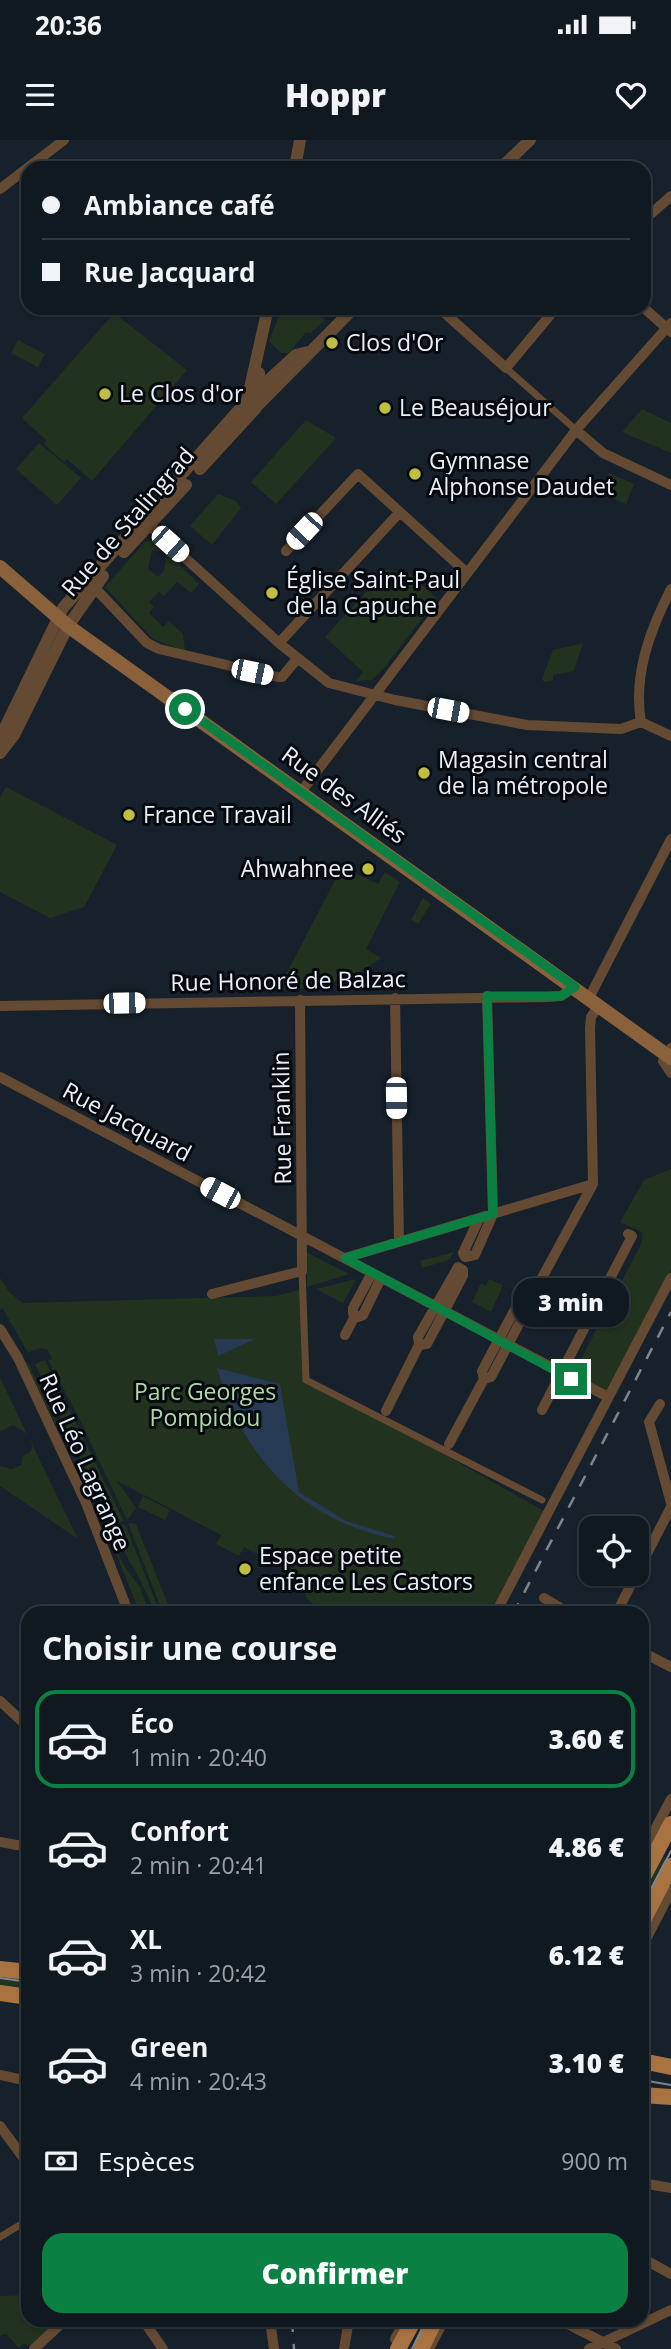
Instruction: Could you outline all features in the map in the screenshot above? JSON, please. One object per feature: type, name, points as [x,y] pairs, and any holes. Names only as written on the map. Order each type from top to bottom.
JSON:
[{"type":"main road","name":"Rue des Alliés","points":[[0,567],[63,622],[669,1053]]},
{"type":"main road","points":[[649,1866],[671,1824]]},
{"type":"main road","points":[[649,1908],[671,1866]]},
{"type":"main road","points":[[0,1969],[21,1971]]},
{"type":"main road","points":[[0,1994],[21,1996]]},
{"type":"main road","points":[[649,2062],[670,2066]]},
{"type":"main road","points":[[649,2096],[671,2097]]},
{"type":"main road","points":[[398,2349],[410,2327]]},
{"type":"main road","points":[[421,2349],[432,2327]]},
{"type":"street","points":[[296,161],[300,140]]},
{"type":"street","points":[[508,161],[530,140]]},
{"type":"street","points":[[34,161],[59,141]]},
{"type":"street","points":[[0,189],[21,172]]},
{"type":"street","points":[[651,214],[671,196]]},
{"type":"street","points":[[301,792],[576,430],[669,327],[651,313]]},
{"type":"street","name":"Rue de Stalingrad","points":[[1,746],[63,622],[150,526],[251,404],[262,385],[258,358],[267,315]]},
{"type":"street","points":[[251,404],[262,385],[296,355],[308,352],[347,315]]},
{"type":"street","points":[[447,315],[603,453],[671,485]]},
{"type":"street","points":[[506,368],[550,315]]},
{"type":"street","name":"Rue de Stalingrad","points":[[63,622],[251,404]]},
{"type":"street","points":[[286,551],[358,474],[466,572]]},
{"type":"street","points":[[279,643],[399,513]]},
{"type":"street","points":[[150,526],[297,659],[329,683],[395,700],[527,725],[621,729],[641,722],[671,736]]},
{"type":"street","points":[[93,586],[147,643],[159,649],[278,677],[282,677],[297,659]]},
{"type":"street","points":[[641,722],[638,693],[643,657],[671,589]]},
{"type":"street","points":[[537,1287],[593,1184],[590,1028],[594,1001],[671,839]]},
{"type":"street","name":"Rue Honoré de Balzac","points":[[0,1006],[561,996],[575,987]]},
{"type":"street","points":[[479,1219],[463,1253],[469,1258],[475,1255],[493,1214],[487,996]]},
{"type":"street","points":[[395,998],[399,1242]]},
{"type":"street","name":"Rue Franklin","points":[[300,1000],[302,1271]]},
{"type":"street","name":"Rue des Alliés","points":[[669,1053],[664,1064],[671,1073]]},
{"type":"street","name":"Rue Jacquard","points":[[0,1077],[608,1397]]},
{"type":"street","points":[[345,1258],[593,1184]]},
{"type":"street","points":[[542,1410],[632,1236],[628,1234]]},
{"type":"street","points":[[386,1411],[419,1345],[418,1337],[458,1267],[463,1270],[463,1276],[427,1344],[419,1345]]},
{"type":"street","points":[[212,1294],[302,1271],[306,1380],[542,1500]]},
{"type":"street","points":[[345,1335],[355,1316],[353,1308],[377,1275]]},
{"type":"street","points":[[499,1606],[671,1278]]},
{"type":"street","name":"Rue Léo Lagrange","points":[[0,1329],[18,1358],[86,1503],[126,1606]]},
{"type":"street","points":[[449,1444],[484,1379],[491,1377],[503,1342]]},
{"type":"street","points":[[649,1549],[671,1505],[649,1422],[660,1404]]},
{"type":"street","points":[[620,1606],[630,1586]]},
{"type":"street","points":[[544,1598],[558,1606]]},
{"type":"street","points":[[649,1656],[671,1667]]},
{"type":"street","points":[[0,1701],[21,1720]]},
{"type":"street","points":[[649,1840],[671,1799]]},
{"type":"street","points":[[0,1842],[21,1846]]},
{"type":"street","points":[[649,1933],[671,1891]]},
{"type":"street","points":[[0,2075],[21,2080]]},
{"type":"street","points":[[0,2126],[21,2154]]},
{"type":"street","points":[[649,2184],[671,2188]]},
{"type":"street","points":[[0,2237],[21,2224]]},
{"type":"street","points":[[649,2262],[671,2274]]},
{"type":"street","points":[[649,2321],[671,2310]]},
{"type":"street","points":[[34,2349],[58,2327]]},
{"type":"street","points":[[147,2327],[163,2349]]},
{"type":"street","points":[[271,2327],[274,2349]]},
{"type":"street","points":[[344,2349],[348,2327]]},
{"type":"street","points":[[392,2349],[402,2327]]},
{"type":"street","points":[[429,2349],[440,2327]]},
{"type":"street","points":[[573,2327],[616,2349]]},
{"type":"street","points":[[589,2349],[635,2327]]},
{"type":"green space","name":"Le Clos d'or","points":[[112,315],[117,315],[187,370],[92,481],[67,459],[64,462],[44,444],[46,440],[22,418]]},
{"type":"green space","points":[[279,315],[320,315],[325,320],[311,333],[306,332],[289,353],[281,353],[269,341]]},
{"type":"green space","points":[[18,340],[45,354],[38,367],[11,353]]},
{"type":"green space","points":[[642,409],[671,423],[671,453],[622,432]]},
{"type":"green space","points":[[306,420],[336,438],[276,504],[251,482]]},
{"type":"green space","points":[[39,443],[81,478],[57,505],[16,469]]},
{"type":"green space","points":[[609,473],[634,484],[626,504],[600,493]]},
{"type":"green space","points":[[218,494],[236,501],[241,508],[212,545],[190,526]]},
{"type":"green space","points":[[154,540],[163,548],[159,552],[152,550],[148,569],[158,577],[164,571],[167,553],[199,584],[191,593],[177,582],[164,596],[159,592],[149,602],[154,607],[149,613],[163,627],[169,621],[183,634],[185,651],[153,639],[105,587],[145,542]]},
{"type":"green space","points":[[387,569],[402,576],[409,573],[437,599],[384,668],[372,680],[356,681],[363,672],[325,637]]},
{"type":"green space","points":[[583,643],[574,671],[553,675],[553,680],[544,682],[542,679],[553,650]]},
{"type":"green space","points":[[6,787],[117,845],[84,907],[50,918],[0,892],[0,797]]},
{"type":"green space","points":[[385,872],[400,882],[366,949],[381,958],[368,967],[332,983],[278,990],[335,880],[352,874],[378,884]]},
{"type":"green space","points":[[423,898],[431,904],[418,924],[411,920]]},
{"type":"green space","points":[[671,1169],[671,1270],[606,1392],[571,1374],[571,1366],[577,1367],[641,1244],[643,1233],[620,1222],[644,1180]]},
{"type":"green space","points":[[306,1252],[349,1274],[307,1287]]},
{"type":"green space","points":[[454,1252],[449,1260],[422,1268],[420,1261]]},
{"type":"green space","name":"Parc Georges Pompidou","points":[[0,1278],[9,1292],[23,1303],[276,1296],[306,1288],[309,1378],[544,1511],[493,1606],[315,1606],[306,1597],[302,1578],[244,1547],[239,1556],[216,1544],[221,1535],[117,1481],[136,1508],[127,1520],[79,1418],[48,1360],[53,1359],[47,1349],[38,1348],[28,1353],[3,1309],[0,1309]]},
{"type":"green space","points":[[356,1279],[343,1303],[316,1289]]},
{"type":"green space","points":[[489,1279],[503,1285],[491,1312],[472,1302],[481,1283],[486,1286]]},
{"type":"green space","points":[[45,1360],[124,1521],[112,1525],[35,1364]]},
{"type":"green space","points":[[27,1361],[106,1527],[26,1363]]},
{"type":"green space","points":[[0,1378],[29,1438],[25,1432],[13,1425],[0,1431]]},
{"type":"green space","points":[[33,1445],[78,1539],[0,1486],[0,1466],[12,1469],[21,1465],[23,1456],[31,1451]]},
{"type":"green space","points":[[143,1496],[170,1510],[165,1520],[138,1507]]},
{"type":"green space","points":[[128,1523],[136,1524],[169,1606],[160,1606]]},
{"type":"green space","points":[[125,1524],[157,1606],[152,1606],[113,1528]]},
{"type":"green space","points":[[107,1531],[124,1566],[140,1587],[147,1606],[137,1606]]},
{"type":"green space","points":[[661,1855],[669,1859],[649,1898],[649,1877]]},
{"type":"green space","points":[[0,1974],[21,1977],[21,1992],[0,1989]]},
{"type":"green space","points":[[21,2295],[21,2327],[53,2327],[32,2346],[23,2344],[19,2348],[6,2334],[0,2336],[0,2296]]},
{"type":"water","points":[[214,1339],[255,1339],[218,1356]]},
{"type":"water","points":[[217,1368],[280,1384],[299,1492],[346,1521],[395,1536],[394,1539],[361,1530],[330,1517],[280,1480],[260,1457],[243,1430]]},
{"type":"tram line","points":[[649,1893],[671,1851]]},
{"type":"tram line","points":[[0,1978],[21,1981]]},
{"type":"tram line","points":[[649,2081],[671,2085]]},
{"type":"tram line","points":[[412,2349],[423,2327]]},
{"type":"railway","points":[[517,1606],[671,1312]]},
{"type":"railway","points":[[292,2327],[294,2349]]},
{"type":"place","name":"Clos d'Or","points":[[332,343]]},
{"type":"place","name":"Le Clos d'or","points":[[105,394]]},
{"type":"place","name":"Le Beauséjour","points":[[385,408]]},
{"type":"place","name":"Gymnase Alphonse Daudet","points":[[415,474]]},
{"type":"place","name":"Église Saint-Paul de la Capuche","points":[[272,593]]},
{"type":"place","name":"Magasin central de la métropole","points":[[424,773]]},
{"type":"place","name":"France Travail","points":[[129,815]]},
{"type":"place","name":"Ahwahnee","points":[[368,869]]},
{"type":"place","name":"Espace petite enfance Les Castors","points":[[245,1569]]},
{"type":"route","points":[[185,709],[575,987],[561,996],[487,996],[493,1214],[345,1258],[571,1379]]}]
